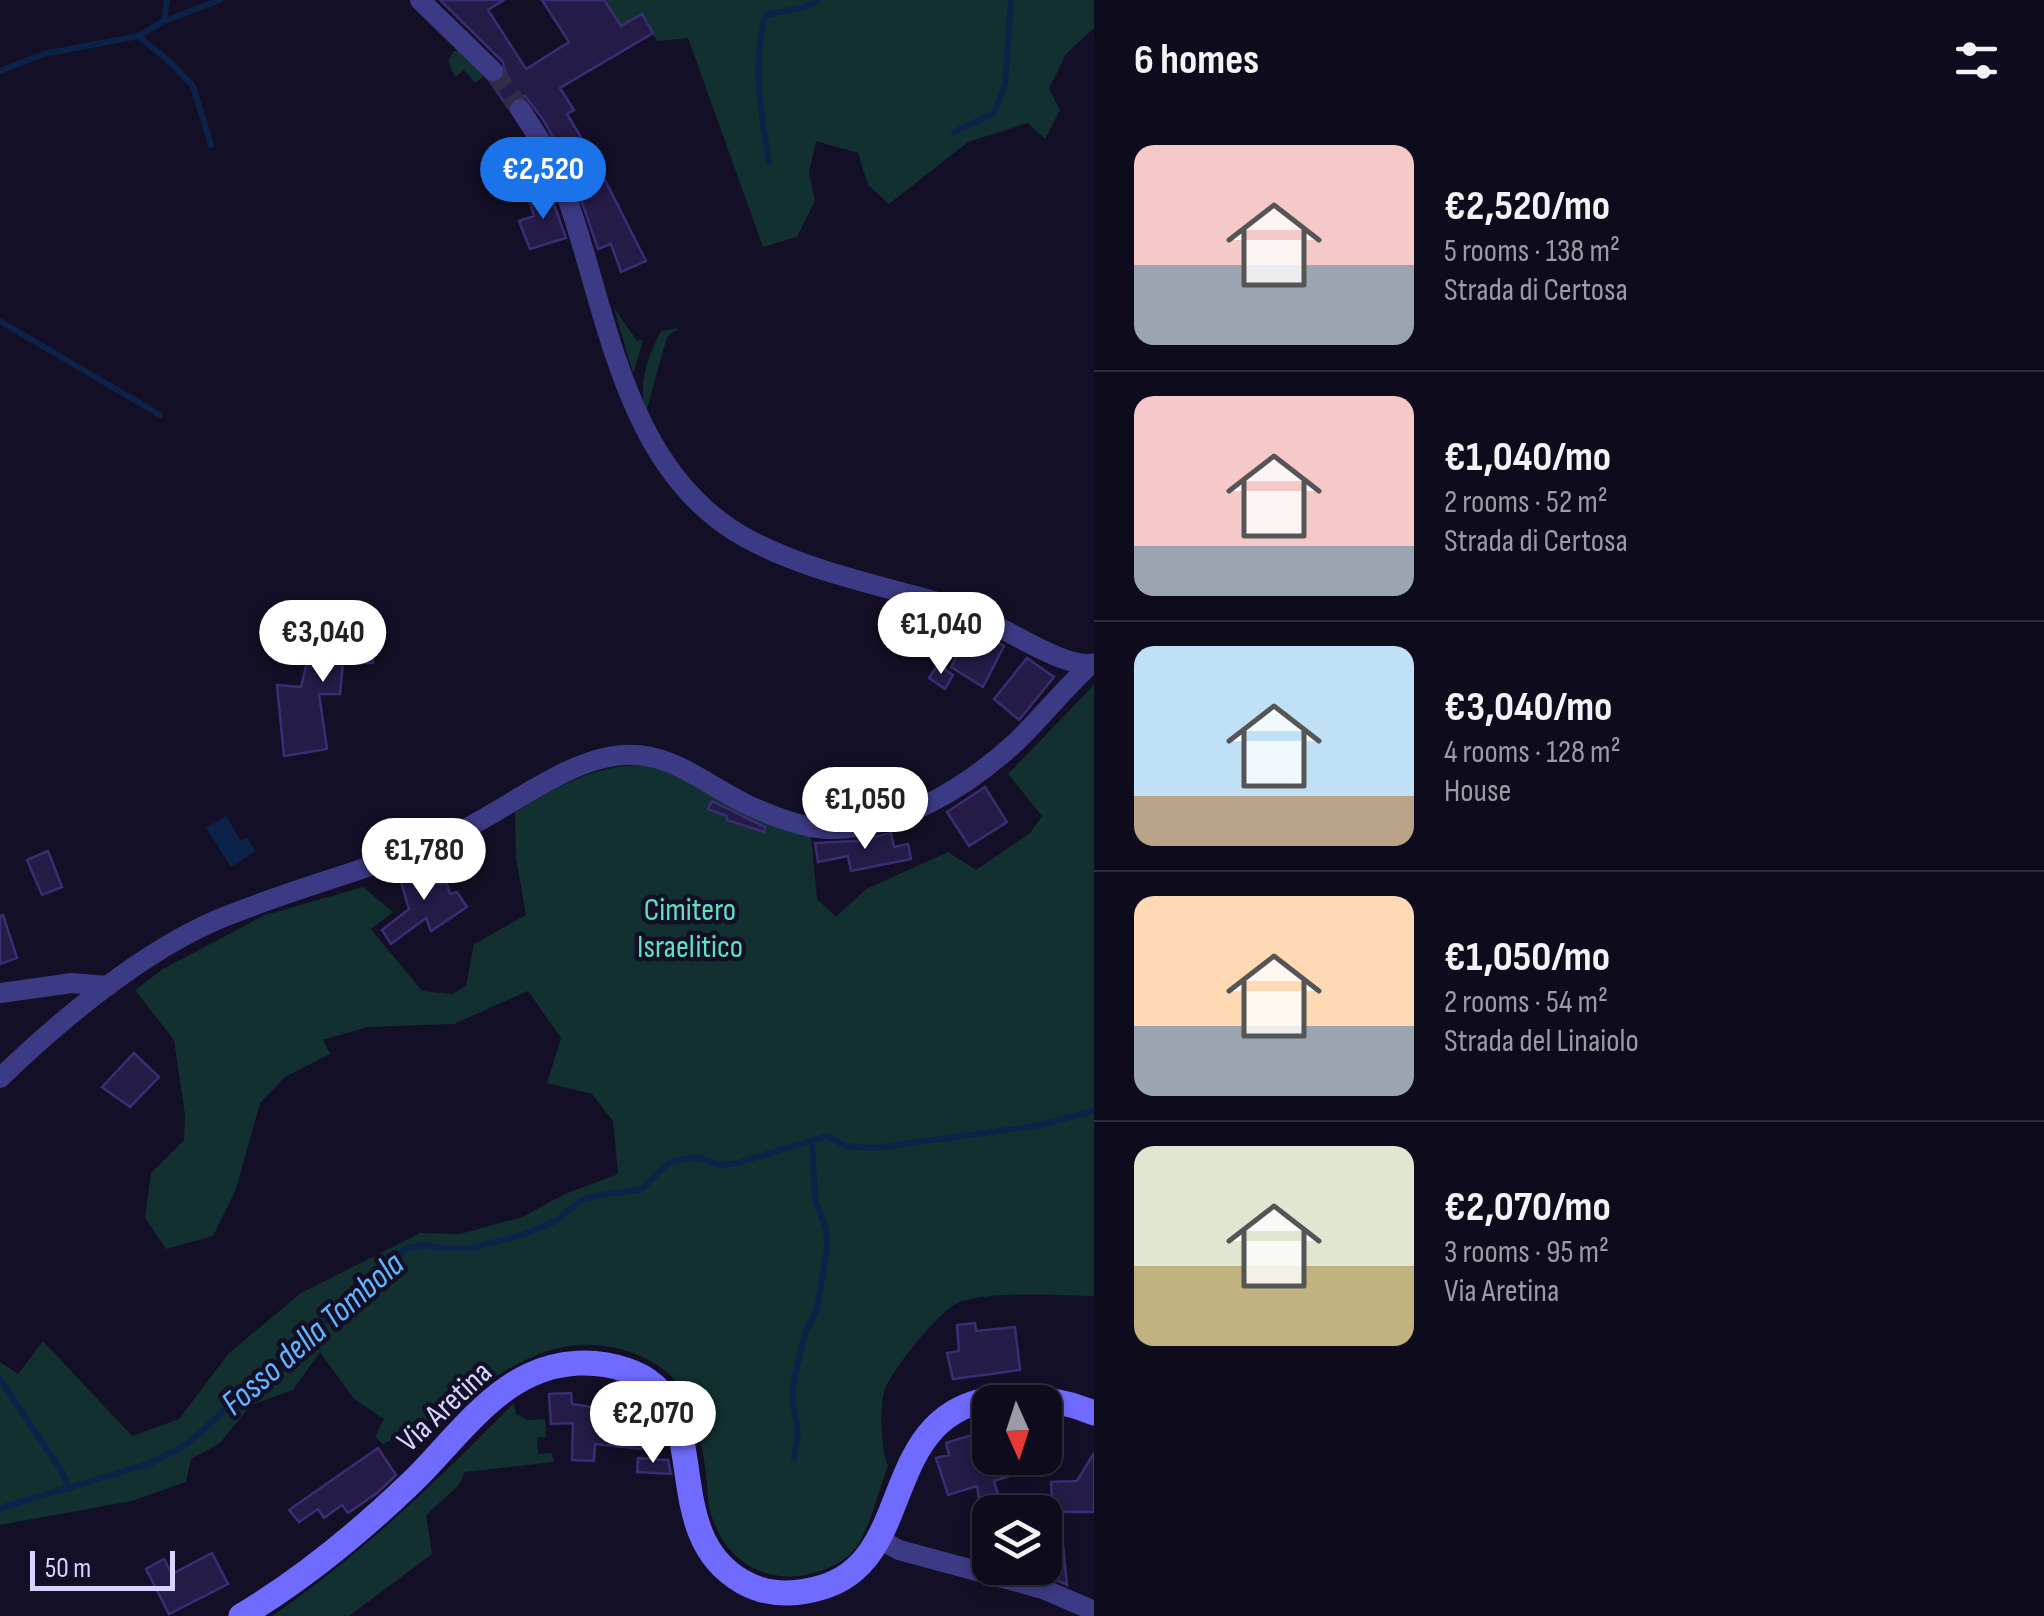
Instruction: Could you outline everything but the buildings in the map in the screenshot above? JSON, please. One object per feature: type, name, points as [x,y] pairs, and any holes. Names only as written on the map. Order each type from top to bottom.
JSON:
[{"type":"main road","name":"Via Aretina","points":[[240,1616],[347,1540],[504,1391],[532,1374],[572,1364],[625,1369],[662,1393],[680,1426],[698,1528],[710,1552],[740,1580],[774,1592],[819,1588],[853,1571],[879,1538],[911,1458],[928,1433],[950,1414],[975,1403],[1007,1398],[1052,1401],[1094,1413]]},
{"type":"street","points":[[420,0],[493,71]]},
{"type":"street","points":[[520,109],[547,151],[565,190],[616,351],[647,433],[696,502],[727,526],[787,557],[967,610],[1063,660],[1091,664]]},
{"type":"street","points":[[0,1078],[35,1044],[108,986],[214,921],[455,834],[582,767],[614,757],[666,760],[757,809],[816,827],[860,826],[896,817],[942,796],[984,770],[1091,664]]},
{"type":"street","points":[[0,993],[72,983],[108,986]]},
{"type":"street","points":[[879,1538],[906,1552],[1044,1589],[1094,1611]]},
{"type":"green space","points":[[604,0],[1094,0],[1094,28],[1066,54],[1049,89],[1060,110],[1045,139],[1028,123],[968,142],[889,204],[868,185],[858,153],[816,141],[809,173],[815,201],[797,237],[763,247],[688,38],[657,41],[641,15],[621,26]]},
{"type":"green space","points":[[454,51],[460,51],[484,76],[475,83],[464,70],[455,77],[448,61]]},
{"type":"green space","points":[[614,308],[637,341],[643,340],[633,374]]},
{"type":"green space","points":[[679,328],[667,337],[646,412],[644,381],[652,351],[661,331]]},
{"type":"green space","name":"Cimitero Israelitico","points":[[1094,685],[1094,1296],[982,1297],[954,1305],[937,1320],[906,1356],[885,1389],[882,1428],[888,1466],[863,1536],[844,1559],[798,1576],[769,1574],[743,1561],[722,1539],[712,1519],[698,1432],[689,1402],[678,1384],[663,1369],[636,1354],[589,1345],[564,1347],[517,1364],[431,1420],[383,1444],[375,1437],[384,1419],[354,1399],[320,1352],[293,1390],[251,1405],[220,1443],[191,1459],[186,1482],[132,1501],[0,1525],[0,1362],[18,1374],[43,1341],[132,1436],[179,1419],[229,1353],[301,1293],[420,1233],[460,1234],[522,1217],[565,1194],[618,1174],[613,1121],[592,1094],[547,1083],[561,1038],[528,991],[454,1024],[368,1027],[323,1040],[330,1054],[285,1077],[260,1103],[236,1189],[213,1236],[166,1249],[145,1218],[151,1173],[184,1140],[185,1115],[174,1040],[135,990],[163,969],[265,915],[363,887],[393,912],[371,929],[422,991],[452,994],[466,986],[474,944],[526,915],[516,858],[515,812],[581,777],[634,765],[652,766],[811,833],[817,899],[836,917],[866,889],[948,852],[976,870],[1030,833],[1042,816],[1008,774]]},
{"type":"green space","points":[[514,1403],[516,1414],[528,1420],[545,1419],[546,1437],[537,1438],[538,1454],[552,1453],[554,1462],[465,1472],[458,1486],[426,1515],[432,1554],[349,1616],[272,1616],[337,1568],[398,1515]]},
{"type":"water","points":[[226,816],[241,841],[247,838],[256,851],[231,867],[206,828]]},
{"type":"waterway","points":[[164,21],[167,0]]},
{"type":"waterway","points":[[138,36],[164,21],[220,0]]},
{"type":"waterway","points":[[769,162],[758,71],[765,16],[818,0]]},
{"type":"waterway","points":[[954,132],[994,113],[1005,85],[1011,0]]},
{"type":"waterway","points":[[0,71],[44,54],[138,36],[193,86],[211,145]]},
{"type":"waterway","points":[[0,321],[160,415]]},
{"type":"waterway","name":"Fosso della Tombola","points":[[0,1508],[151,1463],[186,1445],[335,1312],[364,1279],[405,1249],[425,1245],[472,1248],[522,1235],[556,1221],[581,1200],[641,1190],[668,1163],[684,1159],[698,1158],[722,1165],[737,1163],[827,1136],[846,1146],[874,1148],[1036,1126],[1094,1111]]},
{"type":"waterway","points":[[794,1458],[798,1433],[793,1384],[805,1334],[817,1309],[827,1248],[826,1229],[815,1199],[812,1140]]},
{"type":"waterway","points":[[0,1379],[63,1473],[69,1490]]},
{"type":"tunnel","points":[[493,71],[520,109]]}]
